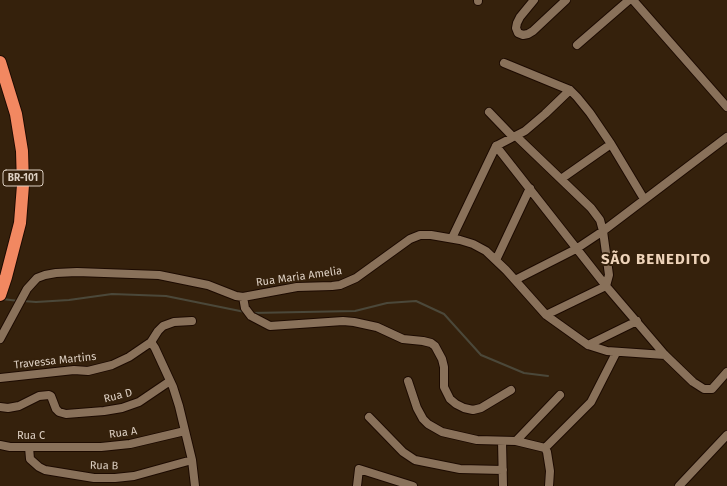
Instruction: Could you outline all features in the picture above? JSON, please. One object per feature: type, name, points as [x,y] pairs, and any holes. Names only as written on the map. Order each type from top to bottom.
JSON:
[{"type":"highway","name":"BR-101","points":[[0,62],[17,121],[22,151],[23,185],[20,223],[12,257],[0,294]]},
{"type":"street","points":[[534,0],[517,23],[516,28],[518,33],[523,35],[533,31],[566,0]]},
{"type":"street","points":[[577,45],[629,0]]},
{"type":"street","points":[[633,0],[727,108]]},
{"type":"street","points":[[504,63],[570,90],[587,108],[611,144],[644,199]]},
{"type":"street","points":[[452,238],[496,146],[515,136],[532,124],[570,90]]},
{"type":"street","points":[[489,112],[561,179],[595,213],[600,220],[609,274],[606,286]]},
{"type":"street","points":[[515,280],[576,249],[603,231],[727,137]]},
{"type":"street","points":[[561,179],[611,144]]},
{"type":"street","points":[[496,146],[576,249],[665,355],[696,384],[704,389],[712,389],[727,372]]},
{"type":"street","points":[[496,260],[530,188]]},
{"type":"street","name":"Rua Maria Amelia","points":[[0,339],[27,289],[32,283],[37,278],[56,273],[77,272],[160,275],[208,285],[236,296],[243,297],[297,287],[340,285],[356,278],[410,238],[420,235],[432,235],[452,238],[473,244],[486,251],[515,280],[546,315],[588,345],[601,350],[616,353],[665,355]]},
{"type":"street","points":[[546,315],[606,286]]},
{"type":"street","points":[[243,297],[245,308],[251,316],[270,326],[343,321],[354,322],[377,327],[403,339],[428,342],[435,346],[441,355],[444,363],[444,387],[450,399],[456,404],[474,410],[481,408],[511,390]]},
{"type":"street","name":"Travessa Martins","points":[[0,378],[74,370],[88,371],[112,365],[129,357],[151,342],[158,331],[168,323],[192,321]]},
{"type":"street","points":[[588,345],[637,321]]},
{"type":"street","points":[[151,342],[170,381],[179,406],[192,460],[196,486]]},
{"type":"street","points":[[545,448],[592,402],[616,353]]},
{"type":"street","name":"Rua D","points":[[0,407],[8,408],[19,406],[39,396],[48,395],[51,396],[56,409],[59,412],[66,414],[104,411],[132,405],[145,399],[170,381]]},
{"type":"street","points":[[408,381],[414,400],[423,419],[432,427],[442,432],[458,437],[477,440],[516,441],[545,448]]},
{"type":"street","points":[[516,441],[560,395]]},
{"type":"street","points":[[369,416],[403,452],[415,460],[460,469],[503,470]]},
{"type":"street","name":"Rua A","points":[[63,447],[101,447],[130,444],[185,431]]},
{"type":"street","points":[[679,486],[727,436]]},
{"type":"street","points":[[502,441],[504,486]]},
{"type":"street","name":"Rua C","points":[[0,445],[63,447]]},
{"type":"street","name":"Rua B","points":[[28,447],[30,459],[39,467],[52,471],[94,478],[134,476],[192,460]]},
{"type":"street","points":[[545,448],[550,471],[549,486]]},
{"type":"street","points":[[357,486],[359,469],[413,486]]},
{"type":"waterway","points":[[23,301],[36,302],[69,300],[112,294],[166,296],[245,312]]},
{"type":"waterway","points":[[2,299],[19,301]]},
{"type":"waterway","points":[[251,313],[355,311],[387,303],[416,301],[444,314],[481,355],[524,373],[548,376]]},
{"type":"district","name":"SÃO BENEDITO","points":[[656,260]]}]
